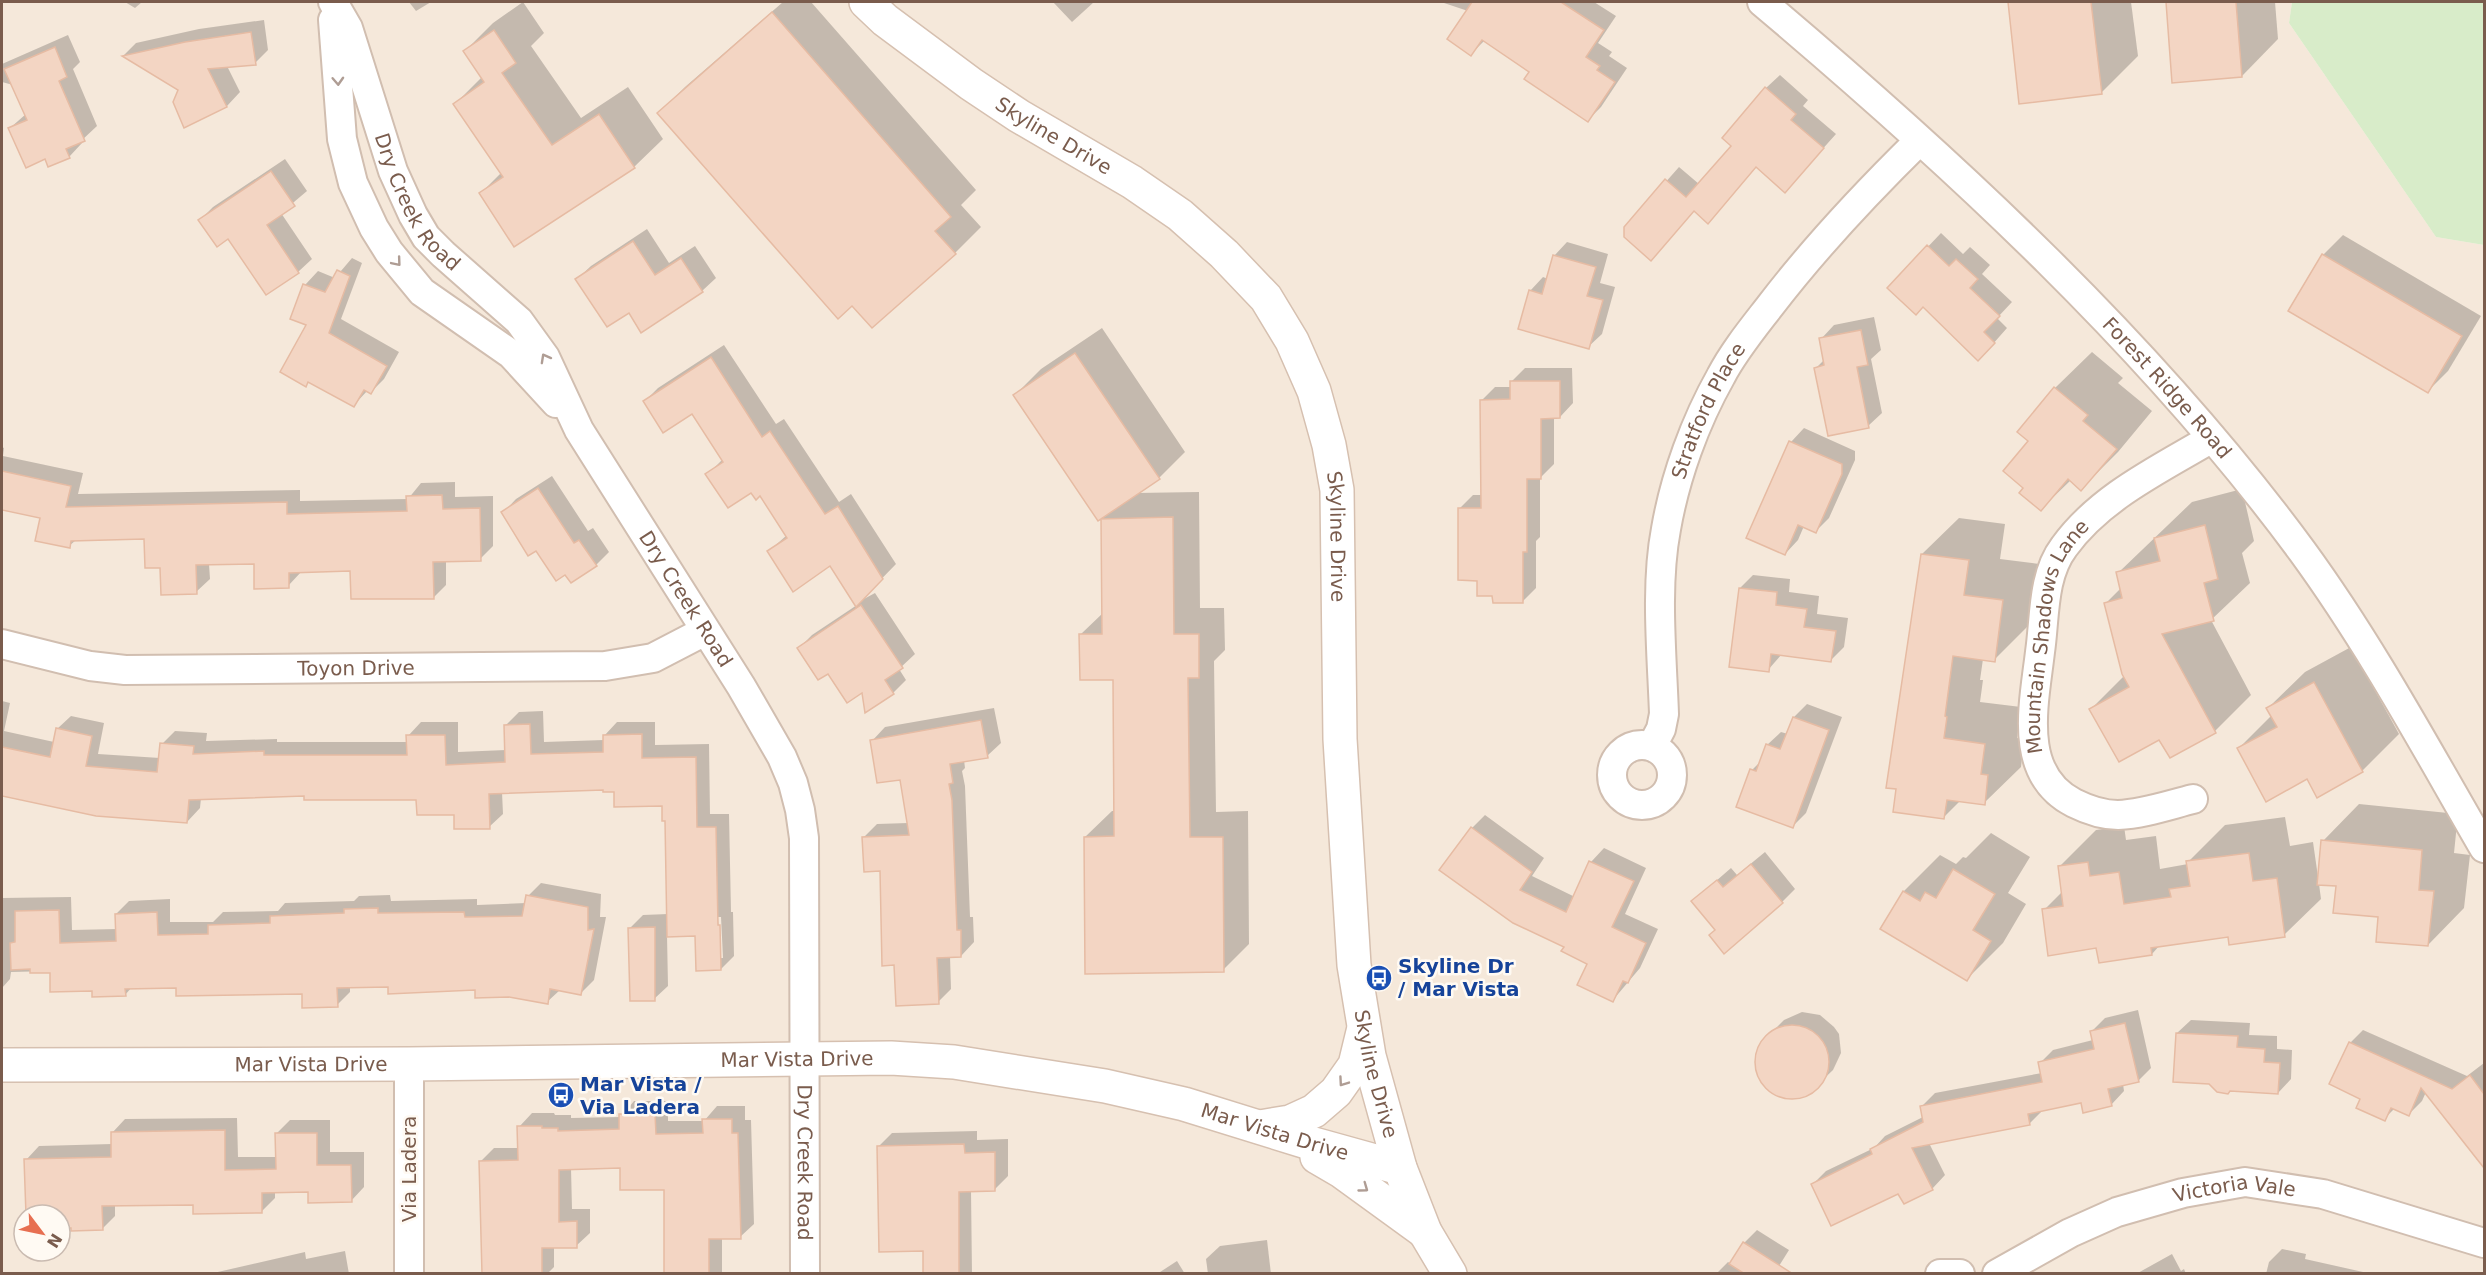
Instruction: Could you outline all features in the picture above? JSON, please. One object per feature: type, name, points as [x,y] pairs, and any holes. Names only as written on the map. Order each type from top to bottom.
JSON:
[{"type":"street","name":"Dry Creek Road","points":[[332,2],[348,28],[393,171],[413,215],[426,237],[508,310],[531,336],[545,357],[579,429],[741,686],[782,757],[793,783],[804,838],[805,1274]]},
{"type":"street","points":[[332,2],[342,139],[352,183],[374,228],[388,252],[423,292],[511,354],[579,429]]},
{"type":"street","name":"Skyline Drive","points":[[866,2],[885,20],[971,84],[1019,116],[1132,182],[1180,215],[1224,254],[1266,298],[1292,341],[1314,392],[1329,444],[1337,490],[1340,739],[1354,965],[1364,1028],[1371,1067],[1400,1168],[1425,1232],[1450,1274]]},
{"type":"street","name":"Forest Ridge Road","points":[[1762,2],[1919,141],[2076,290],[2212,438],[2302,552],[2361,638],[2484,848]]},
{"type":"street","name":"Stratford Place","points":[[1652,746],[1661,729],[1664,714],[1661,570],[1665,529],[1678,479],[1695,432],[1721,375],[1757,322],[1808,256],[1864,194],[1919,141]]},
{"type":"street","name":"Mountain Shadows Lane","points":[[2193,799],[2118,815],[2091,811],[2066,799],[2055,789],[2038,765],[2034,749],[2033,712],[2047,593],[2052,572],[2062,549],[2098,509],[2212,438]]},
{"type":"street","name":"Toyon Drive","points":[[2,644],[90,666],[125,670],[605,666],[653,658],[705,631]]},
{"type":"street","points":[[1259,1127],[1290,1122],[1306,1115],[1336,1092],[1355,1065],[1364,1028]]},
{"type":"street","name":"Mar Vista Drive","points":[[2,1065],[408,1064],[803,1059],[902,1059],[954,1062],[1105,1086],[1184,1104],[1400,1168]]},
{"type":"street","name":"Via Ladera","points":[[408,1064],[410,1274]]},
{"type":"street","points":[[1259,1127],[1341,1171],[1425,1232]]},
{"type":"street","name":"Victoria Vale","points":[[1997,1274],[2070,1233],[2117,1212],[2183,1193],[2245,1182],[2323,1194],[2484,1243]]},
{"type":"street","points":[[1940,1274],[1960,1274]]},
{"type":"shaded area","points":[[2,2],[2292,2],[2289,23],[2436,237],[2484,245],[2484,1273],[2,1274]]},
{"type":"green space","points":[[2292,2],[2484,2],[2484,245],[2436,237],[2289,23]]},
{"type":"building","points":[[1472,2],[1561,2],[1604,30],[1586,57],[1600,66],[1597,70],[1615,82],[1588,122],[1524,79],[1529,72],[1482,40],[1471,56],[1447,39]]},
{"type":"building","points":[[2008,2],[2091,2],[2102,94],[2019,104]]},
{"type":"building","points":[[2166,2],[2236,2],[2242,77],[2172,83]]},
{"type":"building","points":[[772,12],[951,217],[935,231],[956,254],[872,328],[852,306],[838,319],[657,113]]},
{"type":"building","points":[[494,30],[516,63],[502,73],[552,145],[599,114],[635,168],[514,247],[479,193],[503,177],[453,104],[484,82],[463,51]]},
{"type":"building","points":[[251,32],[256,65],[208,69],[227,107],[184,128],[173,102],[178,90],[122,56],[185,42]]},
{"type":"building","points":[[55,47],[67,77],[59,81],[85,141],[66,149],[70,158],[48,167],[45,159],[26,168],[8,128],[27,120],[4,69]]},
{"type":"building","points":[[1765,87],[1796,114],[1791,120],[1824,148],[1785,193],[1756,167],[1708,224],[1694,211],[1651,261],[1624,237],[1624,227],[1665,179],[1686,197],[1731,146],[1722,138]]},
{"type":"building","points":[[271,171],[295,206],[267,225],[299,273],[266,295],[228,239],[217,247],[198,220]]},
{"type":"building","points":[[633,241],[655,275],[681,258],[703,292],[641,333],[629,313],[607,327],[575,279]]},
{"type":"building","points":[[1927,245],[1949,266],[1956,259],[1978,279],[1970,288],[2000,316],[1984,332],[1995,343],[1978,361],[1923,307],[1916,315],[1887,288]]},
{"type":"building","points":[[2322,254],[2462,336],[2428,393],[2288,311]]},
{"type":"building","points":[[1553,255],[1596,267],[1587,296],[1603,300],[1589,349],[1518,329],[1529,290],[1542,294]]},
{"type":"building","points":[[337,270],[350,276],[329,333],[387,366],[371,394],[364,390],[354,407],[308,382],[306,387],[280,372],[306,325],[290,319],[303,284],[325,292]]},
{"type":"building","points":[[1861,330],[1868,365],[1857,367],[1869,428],[1828,436],[1814,368],[1824,365],[1819,338]]},
{"type":"building","points":[[1075,353],[1160,479],[1098,521],[1013,395]]},
{"type":"building","points":[[711,357],[762,437],[770,431],[825,514],[838,506],[883,579],[856,607],[830,566],[793,592],[767,551],[787,538],[760,496],[756,500],[751,493],[728,508],[705,474],[723,462],[692,414],[663,433],[643,401]]},
{"type":"building","points":[[1510,381],[1560,381],[1560,418],[1541,419],[1541,479],[1527,479],[1527,552],[1523,552],[1523,603],[1493,603],[1492,596],[1477,596],[1477,581],[1458,580],[1458,508],[1481,508],[1480,400],[1510,399]]},
{"type":"building","points":[[2054,387],[2088,415],[2083,421],[2117,449],[2081,491],[2068,479],[2041,511],[2019,493],[2023,488],[2003,471],[2028,441],[2017,432]]},
{"type":"building","points":[[1789,441],[1842,464],[1842,474],[1816,533],[1798,525],[1785,555],[1746,538]]},
{"type":"building","points":[[2,471],[71,486],[66,507],[287,502],[287,514],[407,511],[406,496],[442,495],[443,509],[480,508],[481,561],[433,562],[434,599],[351,599],[350,571],[289,573],[289,588],[254,589],[254,564],[196,565],[197,594],[161,595],[160,568],[145,568],[144,539],[71,541],[70,548],[35,541],[40,518],[2,510]]},
{"type":"building","points":[[538,488],[574,543],[579,540],[597,566],[571,583],[565,575],[556,581],[536,551],[528,556],[501,512]]},
{"type":"building","points":[[1173,517],[1174,634],[1199,634],[1199,678],[1188,678],[1190,837],[1223,837],[1224,972],[1085,974],[1084,837],[1114,836],[1113,680],[1080,680],[1079,634],[1102,634],[1101,519]]},
{"type":"building","points":[[2205,525],[2218,579],[2204,583],[2214,621],[2162,634],[2216,733],[2170,758],[2159,740],[2119,762],[2089,709],[2129,687],[2122,674],[2104,603],[2122,598],[2116,572],[2160,561],[2154,538]]},
{"type":"building","points":[[1921,554],[1969,560],[1964,595],[2003,600],[1995,662],[1953,656],[1945,716],[1947,717],[1944,738],[1985,744],[1981,774],[1988,775],[1985,805],[1947,800],[1944,819],[1893,812],[1896,789],[1886,788]]},
{"type":"building","points":[[1739,588],[1777,592],[1776,605],[1807,609],[1804,627],[1836,631],[1831,662],[1771,654],[1769,672],[1729,667]]},
{"type":"building","points":[[861,605],[903,668],[885,680],[894,694],[865,713],[862,693],[847,703],[828,674],[818,680],[797,648]]},
{"type":"building","points":[[2314,682],[2363,772],[2317,798],[2307,779],[2266,802],[2237,748],[2277,727],[2266,708]]},
{"type":"building","points":[[1793,717],[1829,730],[1793,828],[1736,807],[1750,769],[1756,771],[1766,744],[1780,749]]},
{"type":"building","points":[[981,720],[988,758],[950,764],[953,783],[949,784],[952,800],[957,930],[961,930],[961,957],[937,958],[939,1004],[896,1006],[894,965],[882,966],[880,871],[864,872],[862,837],[909,835],[900,780],[877,783],[870,740]]},
{"type":"building","points":[[530,724],[531,754],[603,752],[603,735],[642,734],[642,758],[696,757],[697,827],[716,827],[721,970],[696,971],[695,936],[667,937],[665,821],[662,821],[662,806],[614,807],[614,792],[603,792],[603,790],[489,794],[490,829],[454,829],[454,815],[417,815],[416,800],[304,800],[304,796],[189,800],[187,823],[96,816],[2,796],[2,747],[50,757],[56,728],[92,736],[86,766],[157,772],[160,743],[194,746],[193,754],[264,751],[264,755],[407,755],[406,735],[445,735],[446,765],[505,762],[504,725]]},
{"type":"building","points":[[1471,827],[1532,872],[1520,890],[1566,912],[1589,861],[1634,881],[1612,927],[1646,943],[1628,983],[1623,981],[1613,1002],[1577,985],[1587,964],[1561,951],[1564,947],[1513,923],[1439,870]]},
{"type":"building","points":[[2321,840],[2422,850],[2419,890],[2434,891],[2428,946],[2376,942],[2378,917],[2333,913],[2336,886],[2317,885]]},
{"type":"building","points":[[2249,853],[2253,881],[2277,878],[2285,937],[2229,945],[2228,937],[2151,948],[2152,955],[2099,963],[2096,948],[2048,956],[2042,909],[2063,906],[2058,866],[2088,862],[2090,876],[2119,872],[2124,904],[2171,897],[2169,889],[2190,886],[2186,861]]},
{"type":"building","points":[[1751,864],[1783,903],[1724,954],[1709,935],[1715,930],[1691,901],[1717,880],[1723,887]]},
{"type":"building","points":[[1953,869],[1995,894],[1973,930],[1991,941],[1967,981],[1880,929],[1903,891],[1920,901],[1925,892],[1936,898]]},
{"type":"building","points":[[526,895],[588,907],[588,930],[594,929],[581,995],[550,989],[548,1004],[509,997],[475,998],[475,990],[388,994],[388,987],[337,988],[338,1007],[302,1008],[302,994],[176,996],[176,988],[125,989],[126,996],[92,997],[92,991],[50,992],[50,973],[30,973],[30,969],[11,970],[10,943],[15,942],[15,911],[59,910],[60,943],[116,941],[115,914],[157,912],[158,935],[208,934],[208,925],[270,923],[270,916],[344,913],[344,909],[378,908],[378,913],[464,912],[465,917],[522,916]]},
{"type":"building","points":[[655,927],[655,1001],[630,1001],[628,928]]},
{"type":"building","points":[[2125,1023],[2139,1082],[2108,1089],[2112,1106],[2083,1113],[2081,1103],[2028,1114],[2030,1125],[1912,1148],[1933,1190],[1904,1204],[1898,1194],[1831,1226],[1811,1184],[1872,1154],[1870,1149],[1923,1122],[1920,1106],[2042,1082],[2038,1062],[2094,1049],[2090,1031]]},
{"type":"building","points":[[1792,1025],[1806,1028],[1818,1036],[1826,1048],[1829,1062],[1826,1076],[1818,1088],[1806,1096],[1792,1099],[1778,1096],[1766,1088],[1758,1076],[1755,1062],[1758,1048],[1766,1036],[1778,1028]]},
{"type":"building","points":[[2176,1033],[2238,1036],[2237,1047],[2265,1049],[2264,1062],[2280,1063],[2278,1094],[2230,1091],[2228,1094],[2217,1092],[2209,1084],[2173,1082]]},
{"type":"building","points":[[2349,1042],[2452,1089],[2470,1075],[2484,1094],[2484,1168],[2421,1088],[2409,1116],[2391,1108],[2385,1121],[2356,1108],[2360,1099],[2329,1084]]},
{"type":"building","points":[[619,1114],[655,1114],[656,1134],[703,1133],[702,1119],[732,1119],[732,1133],[738,1133],[741,1239],[709,1239],[709,1274],[664,1274],[664,1190],[620,1190],[620,1168],[559,1170],[559,1222],[577,1221],[577,1248],[542,1248],[542,1274],[482,1274],[479,1161],[518,1160],[517,1126],[542,1126],[542,1128],[558,1128],[558,1131],[619,1129]]},
{"type":"building","points":[[225,1130],[225,1170],[276,1169],[275,1133],[317,1133],[317,1165],[351,1165],[352,1202],[308,1203],[308,1192],[262,1193],[262,1213],[193,1214],[193,1205],[102,1206],[103,1230],[72,1231],[72,1203],[26,1203],[24,1159],[111,1157],[111,1132]]},
{"type":"building","points":[[964,1144],[965,1153],[995,1152],[995,1191],[959,1192],[959,1274],[923,1274],[923,1251],[879,1252],[877,1146]]},
{"type":"building","points":[[1743,1242],[1793,1274],[1745,1274],[1729,1264]]},
{"type":"place","name":"Skyline Dr / Mar Vista","points":[[1379,978]]},
{"type":"place","name":"Mar Vista / Via Ladera","points":[[561,1095]]}]
